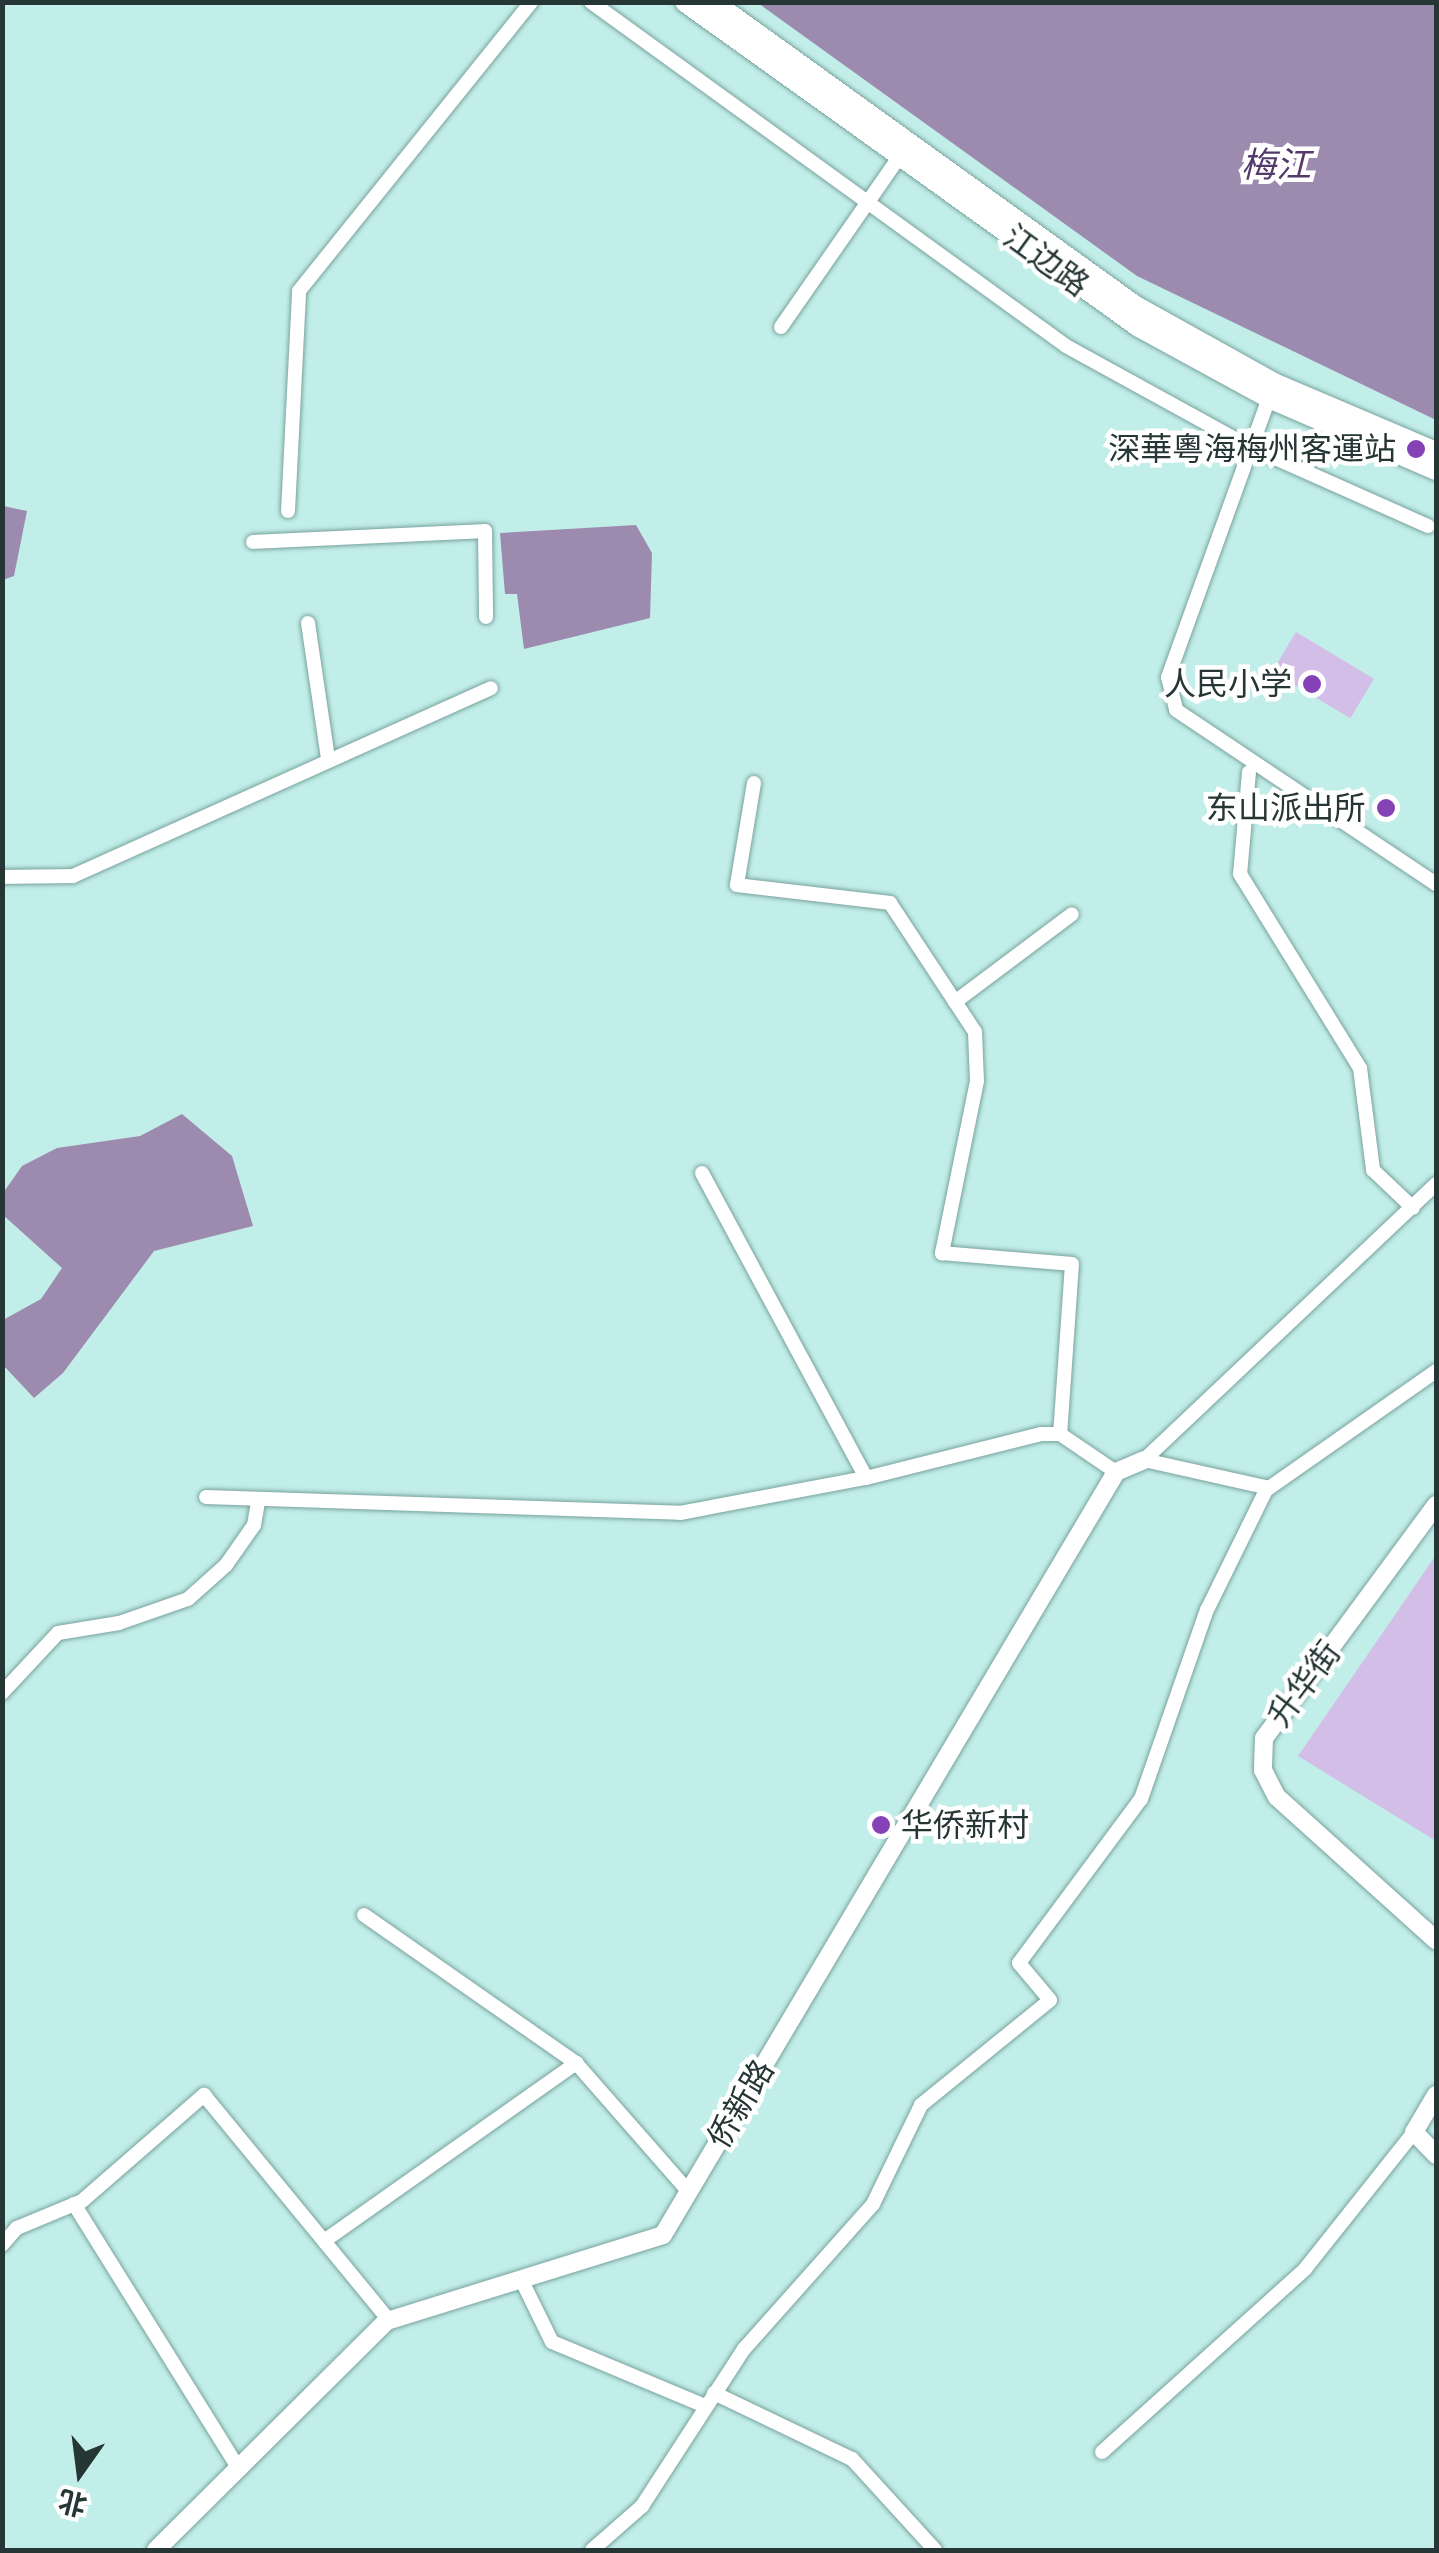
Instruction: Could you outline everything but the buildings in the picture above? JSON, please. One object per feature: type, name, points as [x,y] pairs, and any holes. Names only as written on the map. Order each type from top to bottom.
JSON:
[{"type":"main road","name":"江边路","points":[[685,2],[1138,327],[1269,398],[1436,470]]},
{"type":"main road","name":"江边路","points":[[713,2],[1134,304],[1274,383],[1436,452]]},
{"type":"street","points":[[288,511],[299,291],[531,2]]},
{"type":"street","points":[[590,2],[1066,346],[1248,446],[1428,526]]},
{"type":"street","points":[[781,326],[900,156]]},
{"type":"street","points":[[1269,398],[1248,446],[1168,676],[1176,710],[1436,884]]},
{"type":"street","points":[[252,542],[484,531],[486,618]]},
{"type":"street","points":[[308,623],[328,759]]},
{"type":"street","points":[[2,877],[72,876],[491,688]]},
{"type":"street","points":[[1249,772],[1240,874],[1360,1068],[1373,1170],[1413,1208]]},
{"type":"street","points":[[754,783],[736,884],[890,903],[975,1032],[977,1081],[942,1254],[1072,1264],[1060,1434]]},
{"type":"street","points":[[955,1002],[1072,914]]},
{"type":"street","points":[[702,1173],[866,1478]]},
{"type":"street","points":[[206,1497],[258,1503],[680,1513],[866,1478],[1060,1434],[1116,1472],[1144,1460],[1436,1184]]},
{"type":"street","points":[[592,2550],[642,2506],[744,2350],[873,2204],[921,2106],[1050,2000],[1020,1963],[1141,1799],[1207,1610],[1267,1488],[1436,1371]]},
{"type":"street","points":[[1144,1460],[1267,1488]]},
{"type":"street","name":"侨新路","points":[[156,2550],[389,2320],[663,2235],[1116,1472]]},
{"type":"street","points":[[2,1694],[58,1633],[119,1623],[188,1599],[226,1565],[254,1525],[258,1503]]},
{"type":"street","name":"升华街","points":[[1436,1505],[1264,1738],[1263,1770],[1277,1797],[1436,1940]]},
{"type":"street","points":[[364,1915],[576,2063],[688,2192]]},
{"type":"street","points":[[324,2241],[576,2063]]},
{"type":"street","points":[[2,2245],[17,2228],[74,2204],[204,2095],[389,2320]]},
{"type":"street","points":[[1102,2452],[1305,2269],[1414,2132],[1436,2095]]},
{"type":"street","points":[[1414,2132],[1436,2155]]},
{"type":"street","points":[[74,2204],[238,2468]]},
{"type":"street","points":[[521,2279],[552,2342],[705,2406]]},
{"type":"street","points":[[714,2393],[852,2459],[935,2550]]},
{"type":"shaded area","points":[[1296,632],[1374,679],[1350,718],[1272,671]]},
{"type":"shaded area","points":[[1436,1555],[1436,1841],[1298,1756]]},
{"type":"water","name":"梅江","points":[[758,3],[1436,3],[1436,420],[1137,276]]},
{"type":"water","points":[[3,506],[27,511],[14,576],[3,580]]},
{"type":"water","points":[[636,525],[652,553],[650,618],[524,649],[517,594],[505,594],[500,533]]},
{"type":"water","points":[[182,1114],[232,1156],[253,1226],[154,1251],[63,1373],[34,1398],[3,1365],[3,1320],[41,1299],[62,1268],[3,1215],[3,1193],[22,1166],[57,1148],[140,1136]]},
{"type":"place","name":"深華粵海梅州客運站","points":[[1416,449]]},
{"type":"place","name":"人民小学","points":[[1312,684]]},
{"type":"place","name":"东山派出所","points":[[1386,808]]},
{"type":"place","name":"华侨新村","points":[[881,1825]]}]
